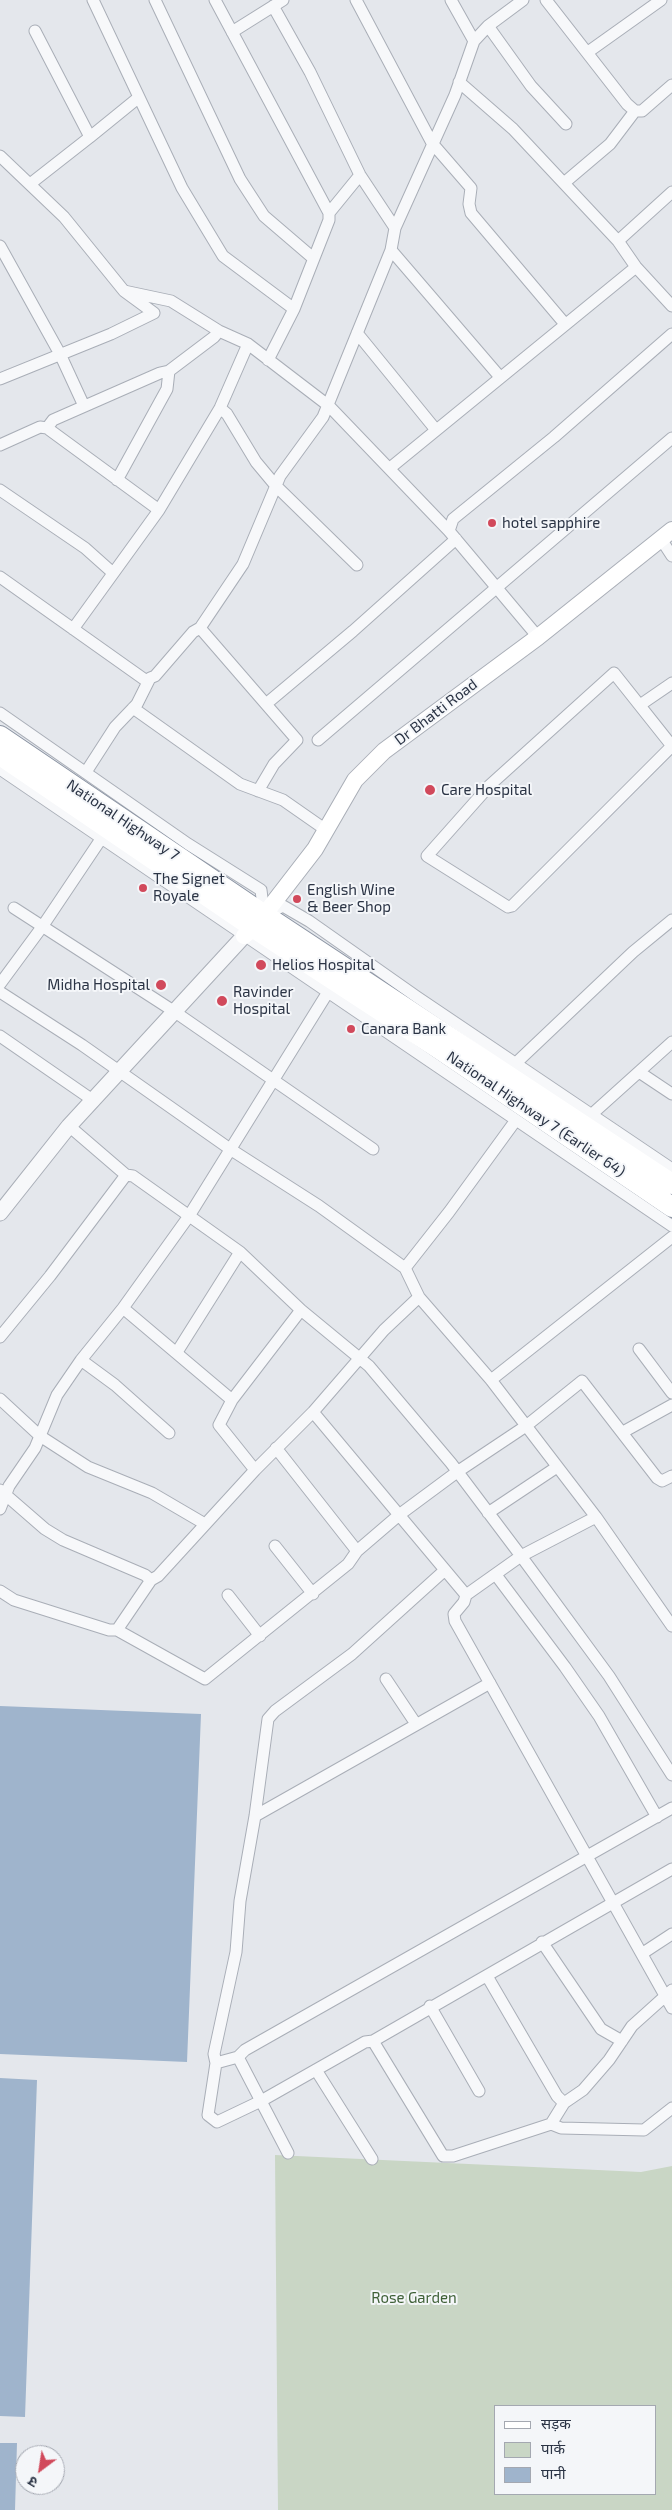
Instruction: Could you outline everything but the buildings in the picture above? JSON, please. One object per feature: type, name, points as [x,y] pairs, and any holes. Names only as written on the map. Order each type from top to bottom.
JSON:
[{"type":"highway","name":"National Highway 7","points":[[0,736],[254,926],[672,1184]]},
{"type":"highway","name":"National Highway 7 (Earlier 64)","points":[[0,755],[105,834],[254,926],[672,1208]]},
{"type":"main road","name":"Dr Bhatti Road","points":[[254,926],[315,849],[355,780],[384,751],[538,637],[666,535]]},
{"type":"street","points":[[93,0],[182,188],[223,256],[294,308]]},
{"type":"street","points":[[155,0],[240,180],[264,216],[313,258]]},
{"type":"street","points":[[215,0],[329,213],[329,220],[294,308],[268,360]]},
{"type":"street","points":[[356,0],[432,143],[471,188],[469,204],[471,213],[566,324]]},
{"type":"street","points":[[451,0],[474,41]]},
{"type":"street","points":[[86,772],[115,727],[133,708],[148,682],[193,632],[200,628],[243,564],[280,476],[329,406],[391,250],[395,228],[460,82],[474,41],[488,26],[523,0]]},
{"type":"street","points":[[546,0],[627,104],[635,111],[642,111],[672,86]]},
{"type":"street","points":[[588,52],[661,0]]},
{"type":"street","points":[[232,32],[278,3],[360,175],[395,228]]},
{"type":"street","points":[[488,26],[531,86],[566,124]]},
{"type":"street","points":[[35,31],[90,136]]},
{"type":"street","points":[[460,82],[513,129],[618,241],[636,266],[672,306]]},
{"type":"street","points":[[30,184],[138,98]]},
{"type":"street","points":[[564,184],[610,144],[635,111]]},
{"type":"street","points":[[0,156],[64,217],[124,292],[154,313],[111,334],[0,379]]},
{"type":"street","points":[[329,213],[360,175]]},
{"type":"street","points":[[618,241],[672,192]]},
{"type":"street","points":[[0,246],[60,354],[84,406]]},
{"type":"street","points":[[391,250],[500,377]]},
{"type":"street","points":[[390,468],[636,266]]},
{"type":"street","points":[[124,292],[172,300],[219,331],[248,344],[329,406],[452,535],[499,588],[538,637]]},
{"type":"street","points":[[47,428],[53,420],[160,373],[169,371],[214,337],[219,331]]},
{"type":"street","points":[[357,333],[436,430]]},
{"type":"street","points":[[266,704],[353,631],[452,535],[453,519],[554,437],[672,334]]},
{"type":"street","points":[[73,629],[159,510],[220,408],[248,344]]},
{"type":"street","points":[[117,480],[167,389],[169,371]]},
{"type":"street","points":[[220,408],[227,414],[256,462],[276,486],[357,565]]},
{"type":"street","points":[[0,445],[40,428],[47,428],[159,510]]},
{"type":"street","points":[[318,740],[499,588],[672,438]]},
{"type":"street","points":[[0,490],[85,548],[113,572]]},
{"type":"street","points":[[666,535],[672,556]]},
{"type":"street","points":[[0,577],[148,682]]},
{"type":"street","points":[[200,628],[297,740],[274,764],[258,791]]},
{"type":"street","points":[[614,673],[672,746],[512,906],[508,907],[427,856],[490,785],[614,673]]},
{"type":"street","points":[[640,705],[672,683]]},
{"type":"street","points":[[133,708],[240,784],[283,800],[326,830]]},
{"type":"street","points":[[0,713],[188,844],[261,890],[254,926]]},
{"type":"street","points":[[0,769],[105,834],[42,927],[0,984]]},
{"type":"street","points":[[0,784],[11,776]]},
{"type":"street","points":[[0,1213],[68,1126],[94,1101],[254,926],[283,906],[672,1169]]},
{"type":"street","points":[[14,908],[175,1012],[373,1149]]},
{"type":"street","points":[[516,1063],[633,952],[672,920]]},
{"type":"street","points":[[254,926],[328,992],[672,1226]]},
{"type":"street","points":[[0,992],[82,1045],[119,1073],[230,1149],[319,1206],[404,1268],[419,1297],[491,1380],[596,1517],[672,1626]]},
{"type":"street","points":[[0,1509],[4,1493],[23,1468],[40,1436],[57,1396],[81,1360],[124,1308],[189,1216],[328,992]]},
{"type":"street","points":[[0,1036],[94,1101]]},
{"type":"street","points":[[591,1115],[672,1042]]},
{"type":"street","points":[[639,1072],[672,1094]]},
{"type":"street","points":[[404,1268],[449,1212],[516,1120]]},
{"type":"street","points":[[68,1126],[126,1175],[133,1176],[240,1252],[300,1310],[360,1359],[381,1381],[456,1472],[521,1556],[609,1676],[672,1775]]},
{"type":"street","points":[[0,1337],[50,1276],[126,1175]]},
{"type":"street","points":[[491,1380],[672,1237]]},
{"type":"street","points":[[177,1352],[240,1252]]},
{"type":"street","points":[[118,1630],[151,1580],[158,1576],[255,1470],[312,1412],[384,1330],[419,1297]]},
{"type":"street","points":[[124,1308],[232,1400]]},
{"type":"street","points":[[255,1470],[219,1425],[232,1400],[300,1310]]},
{"type":"street","points":[[639,1349],[672,1393]]},
{"type":"street","points":[[81,1360],[115,1385],[169,1433]]},
{"type":"street","points":[[0,1591],[14,1600],[110,1630],[118,1630],[205,1678],[313,1594],[348,1564],[357,1551],[398,1515],[456,1472],[526,1426],[582,1381],[657,1478],[662,1481],[672,1476]]},
{"type":"street","points":[[0,1400],[40,1436],[88,1467],[152,1493],[205,1524]]},
{"type":"street","points":[[623,1432],[672,1405]]},
{"type":"street","points":[[312,1412],[466,1595]]},
{"type":"street","points":[[276,1448],[357,1551]]},
{"type":"street","points":[[488,1513],[557,1466]]},
{"type":"street","points":[[4,1493],[45,1529],[63,1540],[145,1575],[151,1580]]},
{"type":"street","points":[[596,1517],[521,1556],[466,1595],[464,1602],[454,1614],[455,1622],[612,1903],[668,1992],[672,2008]]},
{"type":"street","points":[[275,1546],[313,1594]]},
{"type":"street","points":[[445,1570],[352,1654],[275,1711],[268,1719],[255,1816],[240,1901],[236,1952],[214,2054],[216,2062],[208,2115],[217,2122],[261,2101],[365,2042],[373,2041],[430,2006],[487,1976],[493,1970],[672,1869]]},
{"type":"street","points":[[496,1575],[599,1716],[657,1817]]},
{"type":"street","points":[[228,1595],[260,1636]]},
{"type":"street","points":[[386,1679],[416,1724]]},
{"type":"street","points":[[255,1816],[490,1683]]},
{"type":"street","points":[[216,2062],[238,2057],[245,2050],[672,1808]]},
{"type":"street","points":[[643,1954],[672,1934]]},
{"type":"street","points":[[542,1942],[601,2029],[622,2041]]},
{"type":"street","points":[[487,1976],[557,2096],[564,2103]]},
{"type":"street","points":[[551,2124],[564,2103],[583,2090],[610,2060],[632,2026],[668,1992]]},
{"type":"street","points":[[430,2006],[479,2091]]},
{"type":"street","points":[[373,2041],[443,2156],[453,2156],[551,2124],[561,2128],[644,2130],[672,2108]]},
{"type":"street","points":[[238,2057],[288,2153]]},
{"type":"street","points":[[316,2070],[372,2159]]},
{"type":"green space","name":"Rose Garden","points":[[275,2155],[641,2172],[672,2166],[672,2510],[278,2510]]},
{"type":"water","points":[[0,1706],[201,1714],[187,2062],[0,2054]]},
{"type":"water","points":[[0,2078],[37,2080],[25,2417],[0,2416]]},
{"type":"water","points":[[0,2443],[17,2443],[15,2445],[15,2510],[0,2510]]},
{"type":"place","name":"hotel sapphire","points":[[492,523]]},
{"type":"place","name":"Care Hospital","points":[[430,790]]},
{"type":"place","name":"The Signet Royale","points":[[143,888]]},
{"type":"place","name":"English Wine & Beer Shop","points":[[297,899]]},
{"type":"place","name":"Helios Hospital","points":[[261,965]]},
{"type":"place","name":"Midha Hospital","points":[[161,985]]},
{"type":"place","name":"Ravinder Hospital","points":[[222,1001]]},
{"type":"place","name":"Canara Bank","points":[[351,1029]]}]
